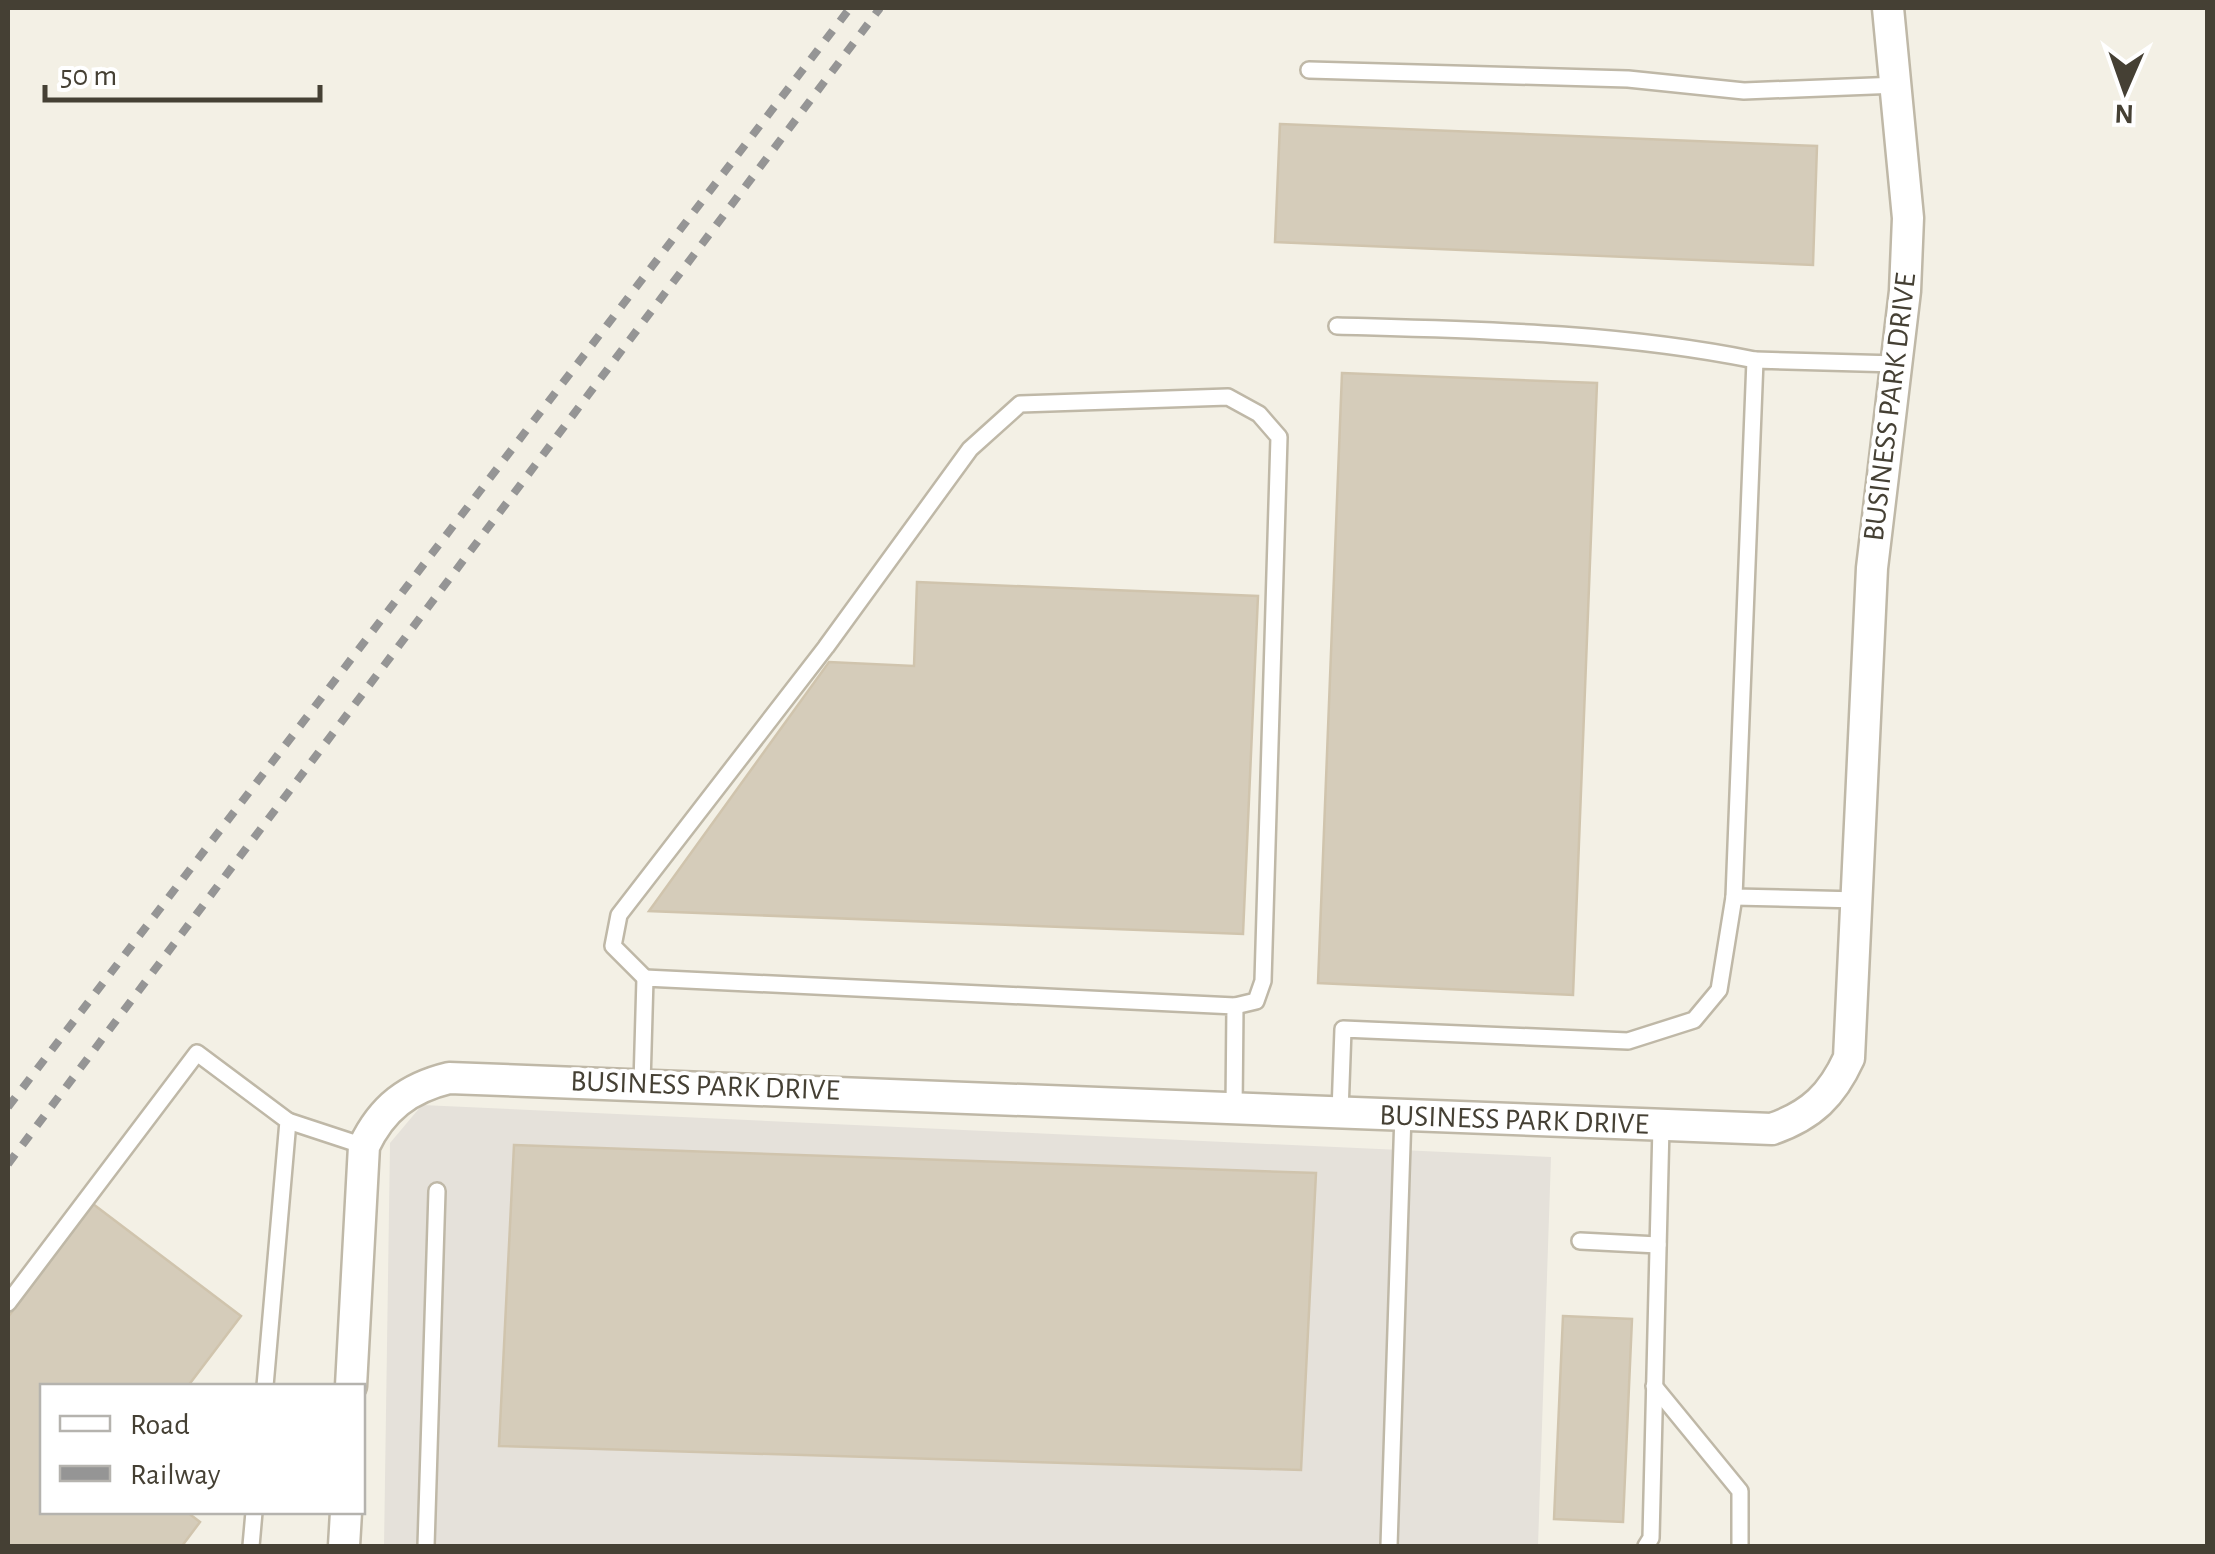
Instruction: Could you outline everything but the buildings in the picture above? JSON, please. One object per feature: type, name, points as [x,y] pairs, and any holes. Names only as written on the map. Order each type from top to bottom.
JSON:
[{"type":"street","name":"BUSINESS PARK DRIVE","points":[[364,1146],[374,1126],[404,1094],[449,1078],[1772,1129],[1818,1106],[1837,1086],[1849,1058],[1872,568],[1896,364],[1908,218],[1888,8]]},
{"type":"street","points":[[351,1384],[364,1146]]},
{"type":"street","points":[[344,1546],[346,1514]]},
{"type":"lane","points":[[1309,70],[1628,79],[1744,91],[1898,86]]},
{"type":"lane","points":[[1338,326],[1546,332],[1677,344],[1756,360],[1896,364]]},
{"type":"lane","points":[[1340,1112],[1343,1029],[1628,1041],[1694,1020],[1720,990],[1734,897],[1756,360]]},
{"type":"lane","points":[[1228,397],[1259,414],[1279,437],[1264,982],[1256,1002],[1235,1006],[645,978],[613,946],[618,915],[826,646],[970,448],[1020,404],[1228,397]]},
{"type":"lane","points":[[1734,897],[1858,900]]},
{"type":"lane","points":[[642,1084],[645,978]]},
{"type":"lane","points":[[1234,1108],[1235,1006]]},
{"type":"lane","points":[[8,1303],[197,1053],[288,1121],[364,1146]]},
{"type":"lane","points":[[1389,1546],[1402,1114]]},
{"type":"lane","points":[[265,1384],[288,1121]]},
{"type":"lane","points":[[1646,1546],[1650,1538],[1661,1126]]},
{"type":"lane","points":[[426,1546],[437,1191]]},
{"type":"lane","points":[[1580,1242],[1658,1246]]},
{"type":"lane","points":[[1654,1386],[1740,1491],[1740,1546]]},
{"type":"lane","points":[[251,1546],[254,1514]]},
{"type":"shaded area","points":[[422,1105],[1551,1157],[1538,1546],[384,1546],[390,1143]]},
{"type":"railway","points":[[8,1107],[850,8]]},
{"type":"railway","points":[[8,1164],[880,8]]}]
